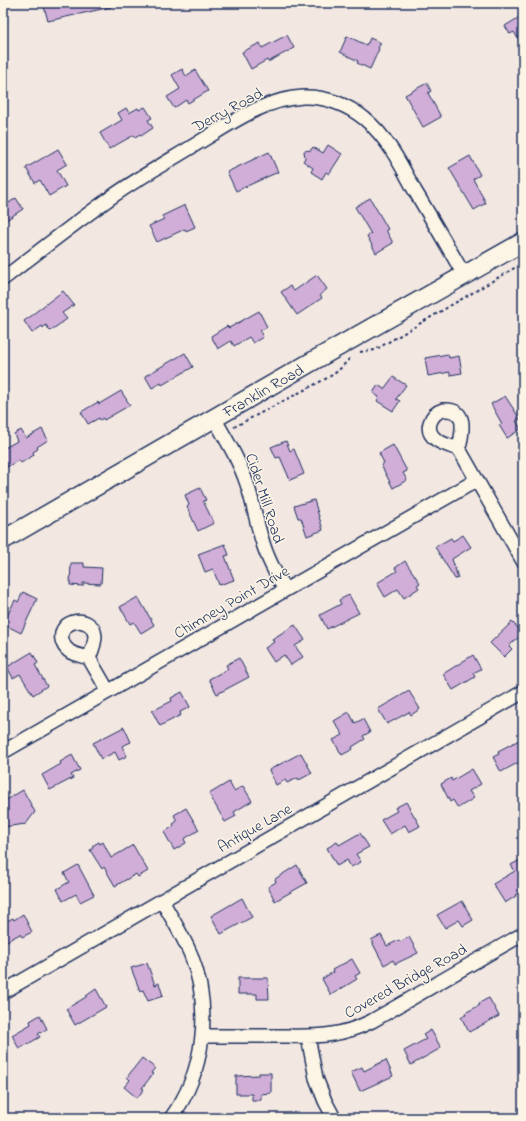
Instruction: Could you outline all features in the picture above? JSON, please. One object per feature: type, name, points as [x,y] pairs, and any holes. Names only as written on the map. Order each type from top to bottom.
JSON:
[{"type":"street","name":"Derry Road","points":[[3,279],[80,219],[145,175],[242,117],[265,106],[283,100],[302,97],[317,98],[339,104],[360,115],[375,129],[394,153],[464,275]]},
{"type":"street","name":"Franklin Road","points":[[3,540],[523,242]]},
{"type":"street","name":"Cider Mill Road","points":[[214,418],[234,453],[247,483],[267,556],[285,590]]},
{"type":"street","points":[[459,449],[523,561]]},
{"type":"street","name":"Chimney Point Drive","points":[[3,752],[477,480]]},
{"type":"street","points":[[89,658],[108,691]]},
{"type":"street","name":"Antique Lane","points":[[3,992],[523,692]]},
{"type":"street","points":[[162,901],[191,955],[201,993],[203,1016],[199,1053],[190,1081],[179,1106],[171,1118]]},
{"type":"street","name":"Covered Bridge Road","points":[[202,1036],[308,1037],[347,1031],[360,1026],[523,934]]},
{"type":"street","points":[[308,1037],[316,1078],[325,1102],[334,1118]]},
{"type":"path","points":[[359,352],[375,350],[523,263]]},
{"type":"path","points":[[233,428],[330,377],[338,371],[354,354]]},
{"type":"building","points":[[43,3],[110,3],[111,7],[48,21]]},
{"type":"building","points":[[523,15],[523,47],[514,32],[510,34],[505,26]]},
{"type":"building","points":[[287,35],[294,48],[251,69],[242,52],[260,43],[262,48]]},
{"type":"building","points":[[347,36],[366,45],[370,38],[381,43],[370,69],[340,52]]},
{"type":"building","points":[[182,69],[186,76],[195,70],[208,91],[188,103],[186,100],[174,108],[167,97],[180,89],[172,75]]},
{"type":"building","points":[[427,83],[431,91],[428,93],[441,117],[423,127],[405,95]]},
{"type":"building","points":[[145,107],[152,118],[148,120],[153,128],[141,136],[140,134],[135,137],[134,135],[109,149],[100,133],[122,120],[118,113],[126,108],[129,113],[138,108],[139,110]]},
{"type":"building","points":[[328,145],[342,154],[329,174],[326,172],[322,179],[311,172],[313,168],[303,161],[305,158],[304,151],[311,150],[313,147],[323,153]]},
{"type":"building","points":[[58,149],[67,164],[57,170],[66,186],[49,196],[40,180],[35,183],[26,168]]},
{"type":"building","points":[[269,152],[278,172],[236,191],[227,172]]},
{"type":"building","points":[[470,156],[480,175],[473,179],[486,203],[474,210],[449,168]]},
{"type":"building","points":[[16,198],[23,209],[3,222],[3,207]]},
{"type":"building","points":[[370,198],[388,229],[386,230],[393,243],[376,253],[367,236],[371,234],[355,207]]},
{"type":"building","points":[[185,205],[195,227],[186,231],[185,229],[157,242],[149,226],[164,219],[162,216]]},
{"type":"building","points":[[317,275],[327,289],[320,295],[322,298],[297,315],[281,292],[290,286],[294,291]]},
{"type":"building","points":[[63,291],[74,305],[62,313],[67,319],[50,331],[46,325],[32,333],[24,321]]},
{"type":"building","points":[[259,311],[267,327],[260,331],[263,337],[253,343],[249,337],[234,346],[231,341],[218,349],[211,336],[227,326],[229,328]]},
{"type":"building","points":[[185,353],[193,367],[162,385],[161,383],[152,388],[145,376]]},
{"type":"building","points":[[448,354],[449,358],[459,356],[462,373],[450,375],[450,372],[428,376],[425,358]]},
{"type":"building","points":[[393,377],[406,385],[396,399],[400,401],[393,411],[377,401],[379,397],[373,393],[378,385],[384,389]]},
{"type":"building","points":[[121,391],[130,405],[104,420],[103,418],[100,420],[99,418],[88,424],[81,412],[98,402],[99,404]]},
{"type":"building","points":[[505,396],[520,419],[516,421],[521,429],[507,438],[499,425],[502,424],[491,404]]},
{"type":"building","points":[[42,429],[48,440],[37,447],[38,449],[33,452],[34,455],[21,463],[19,460],[7,467],[3,459],[3,449],[17,441],[14,434],[21,430],[26,438]]},
{"type":"building","points":[[286,441],[290,451],[294,449],[304,474],[290,480],[280,457],[276,458],[271,447]]},
{"type":"building","points":[[393,445],[407,471],[403,473],[407,480],[393,488],[381,465],[384,463],[379,453]]},
{"type":"building","points":[[200,488],[206,500],[203,501],[214,523],[198,531],[187,507],[189,505],[185,495]]},
{"type":"building","points":[[314,500],[323,530],[307,536],[301,518],[298,518],[294,506]]},
{"type":"building","points":[[463,535],[471,547],[452,559],[458,578],[455,579],[435,547],[451,538],[453,541]]},
{"type":"building","points":[[225,544],[229,555],[225,556],[234,580],[219,585],[213,569],[205,572],[198,554]]},
{"type":"building","points":[[405,561],[420,583],[417,585],[419,588],[404,598],[398,589],[385,597],[377,583],[397,571],[395,568]]},
{"type":"building","points":[[71,563],[84,563],[84,567],[102,568],[101,584],[83,583],[83,586],[70,585]]},
{"type":"building","points":[[23,592],[37,599],[21,633],[3,624],[15,600],[18,602]]},
{"type":"building","points":[[349,595],[359,613],[327,629],[320,615],[341,604],[339,600]]},
{"type":"building","points":[[138,597],[154,625],[141,633],[134,622],[130,624],[120,607]]},
{"type":"building","points":[[512,622],[523,633],[509,646],[512,649],[504,657],[490,643]]},
{"type":"building","points":[[295,625],[305,640],[295,646],[303,657],[291,665],[284,655],[274,662],[265,648],[274,642],[272,639]]},
{"type":"building","points":[[32,652],[38,663],[35,665],[47,686],[33,695],[20,674],[13,678],[7,667]]},
{"type":"building","points":[[473,655],[481,669],[473,673],[475,677],[453,690],[443,674]]},
{"type":"building","points":[[239,658],[249,677],[217,694],[209,679],[228,669],[226,665]]},
{"type":"building","points":[[409,691],[420,709],[411,715],[409,712],[387,724],[378,709]]},
{"type":"building","points":[[182,692],[190,707],[180,712],[181,715],[160,726],[152,711],[172,701],[171,698]]},
{"type":"building","points":[[349,712],[355,723],[363,719],[370,732],[363,736],[365,739],[352,747],[353,749],[342,755],[333,740],[343,735],[334,721]]},
{"type":"building","points":[[124,727],[131,742],[122,746],[127,756],[119,760],[115,752],[101,759],[93,743]]},
{"type":"building","points":[[523,738],[523,760],[501,772],[493,757],[499,754],[498,751]]},
{"type":"building","points":[[301,753],[312,773],[299,780],[298,778],[287,783],[285,780],[276,785],[269,770]]},
{"type":"building","points":[[72,755],[80,770],[71,775],[73,778],[50,790],[42,775],[61,764],[60,762]]},
{"type":"building","points":[[472,769],[481,784],[469,791],[474,798],[458,808],[453,800],[450,802],[441,784],[451,778],[452,781]]},
{"type":"building","points":[[229,782],[234,791],[243,786],[252,801],[234,812],[236,816],[225,822],[209,794]]},
{"type":"building","points":[[23,790],[35,812],[26,824],[3,827],[3,802]]},
{"type":"building","points":[[406,802],[420,826],[409,832],[405,825],[390,834],[381,820],[397,811],[395,808]]},
{"type":"building","points":[[186,808],[199,830],[184,839],[186,843],[174,850],[164,832],[174,826],[173,824],[177,821],[174,815]]},
{"type":"building","points":[[360,833],[369,847],[356,854],[361,862],[351,867],[347,860],[337,866],[327,848],[337,842],[339,845]]},
{"type":"building","points":[[99,842],[100,844],[103,842],[111,858],[133,845],[148,871],[138,877],[136,874],[115,886],[104,867],[102,869],[90,850],[93,848],[92,846]]},
{"type":"building","points":[[520,860],[523,865],[523,890],[505,903],[493,884],[515,871],[511,865]]},
{"type":"building","points":[[78,865],[94,895],[80,902],[76,894],[63,901],[57,889],[69,882],[64,873]]},
{"type":"building","points":[[297,865],[307,883],[275,901],[268,887],[276,882],[275,879]]},
{"type":"building","points":[[242,898],[252,917],[221,934],[211,916]]},
{"type":"building","points":[[462,901],[473,920],[463,926],[459,920],[445,928],[437,915]]},
{"type":"building","points":[[23,914],[32,932],[22,937],[20,934],[3,943],[3,923],[13,918],[14,920]]},
{"type":"building","points":[[381,935],[387,946],[399,940],[400,942],[409,937],[418,953],[395,964],[393,960],[384,965],[371,940]]},
{"type":"building","points":[[352,959],[360,973],[355,976],[357,979],[331,995],[322,979],[333,972],[332,970]]},
{"type":"building","points":[[147,963],[155,985],[159,983],[163,996],[148,1001],[143,990],[140,991],[131,968]]},
{"type":"building","points":[[238,978],[268,978],[269,999],[257,999],[257,994],[238,994]]},
{"type":"building","points":[[96,989],[106,1007],[75,1025],[66,1009]]},
{"type":"building","points":[[489,998],[499,1016],[469,1032],[461,1017],[466,1015],[465,1013],[480,1005],[479,1003]]},
{"type":"building","points":[[40,1015],[47,1029],[38,1034],[40,1037],[19,1049],[12,1035],[31,1024],[30,1021]]},
{"type":"building","points":[[431,1030],[441,1048],[411,1065],[404,1051],[426,1039],[423,1035]]},
{"type":"building","points":[[142,1058],[155,1068],[151,1073],[153,1074],[142,1088],[144,1089],[137,1098],[124,1087],[130,1080],[127,1077]]},
{"type":"building","points":[[386,1060],[393,1076],[360,1091],[351,1072],[362,1067],[364,1071]]},
{"type":"building","points":[[259,1073],[271,1073],[271,1093],[261,1094],[261,1100],[252,1100],[252,1094],[236,1094],[236,1076],[259,1075]]}]
